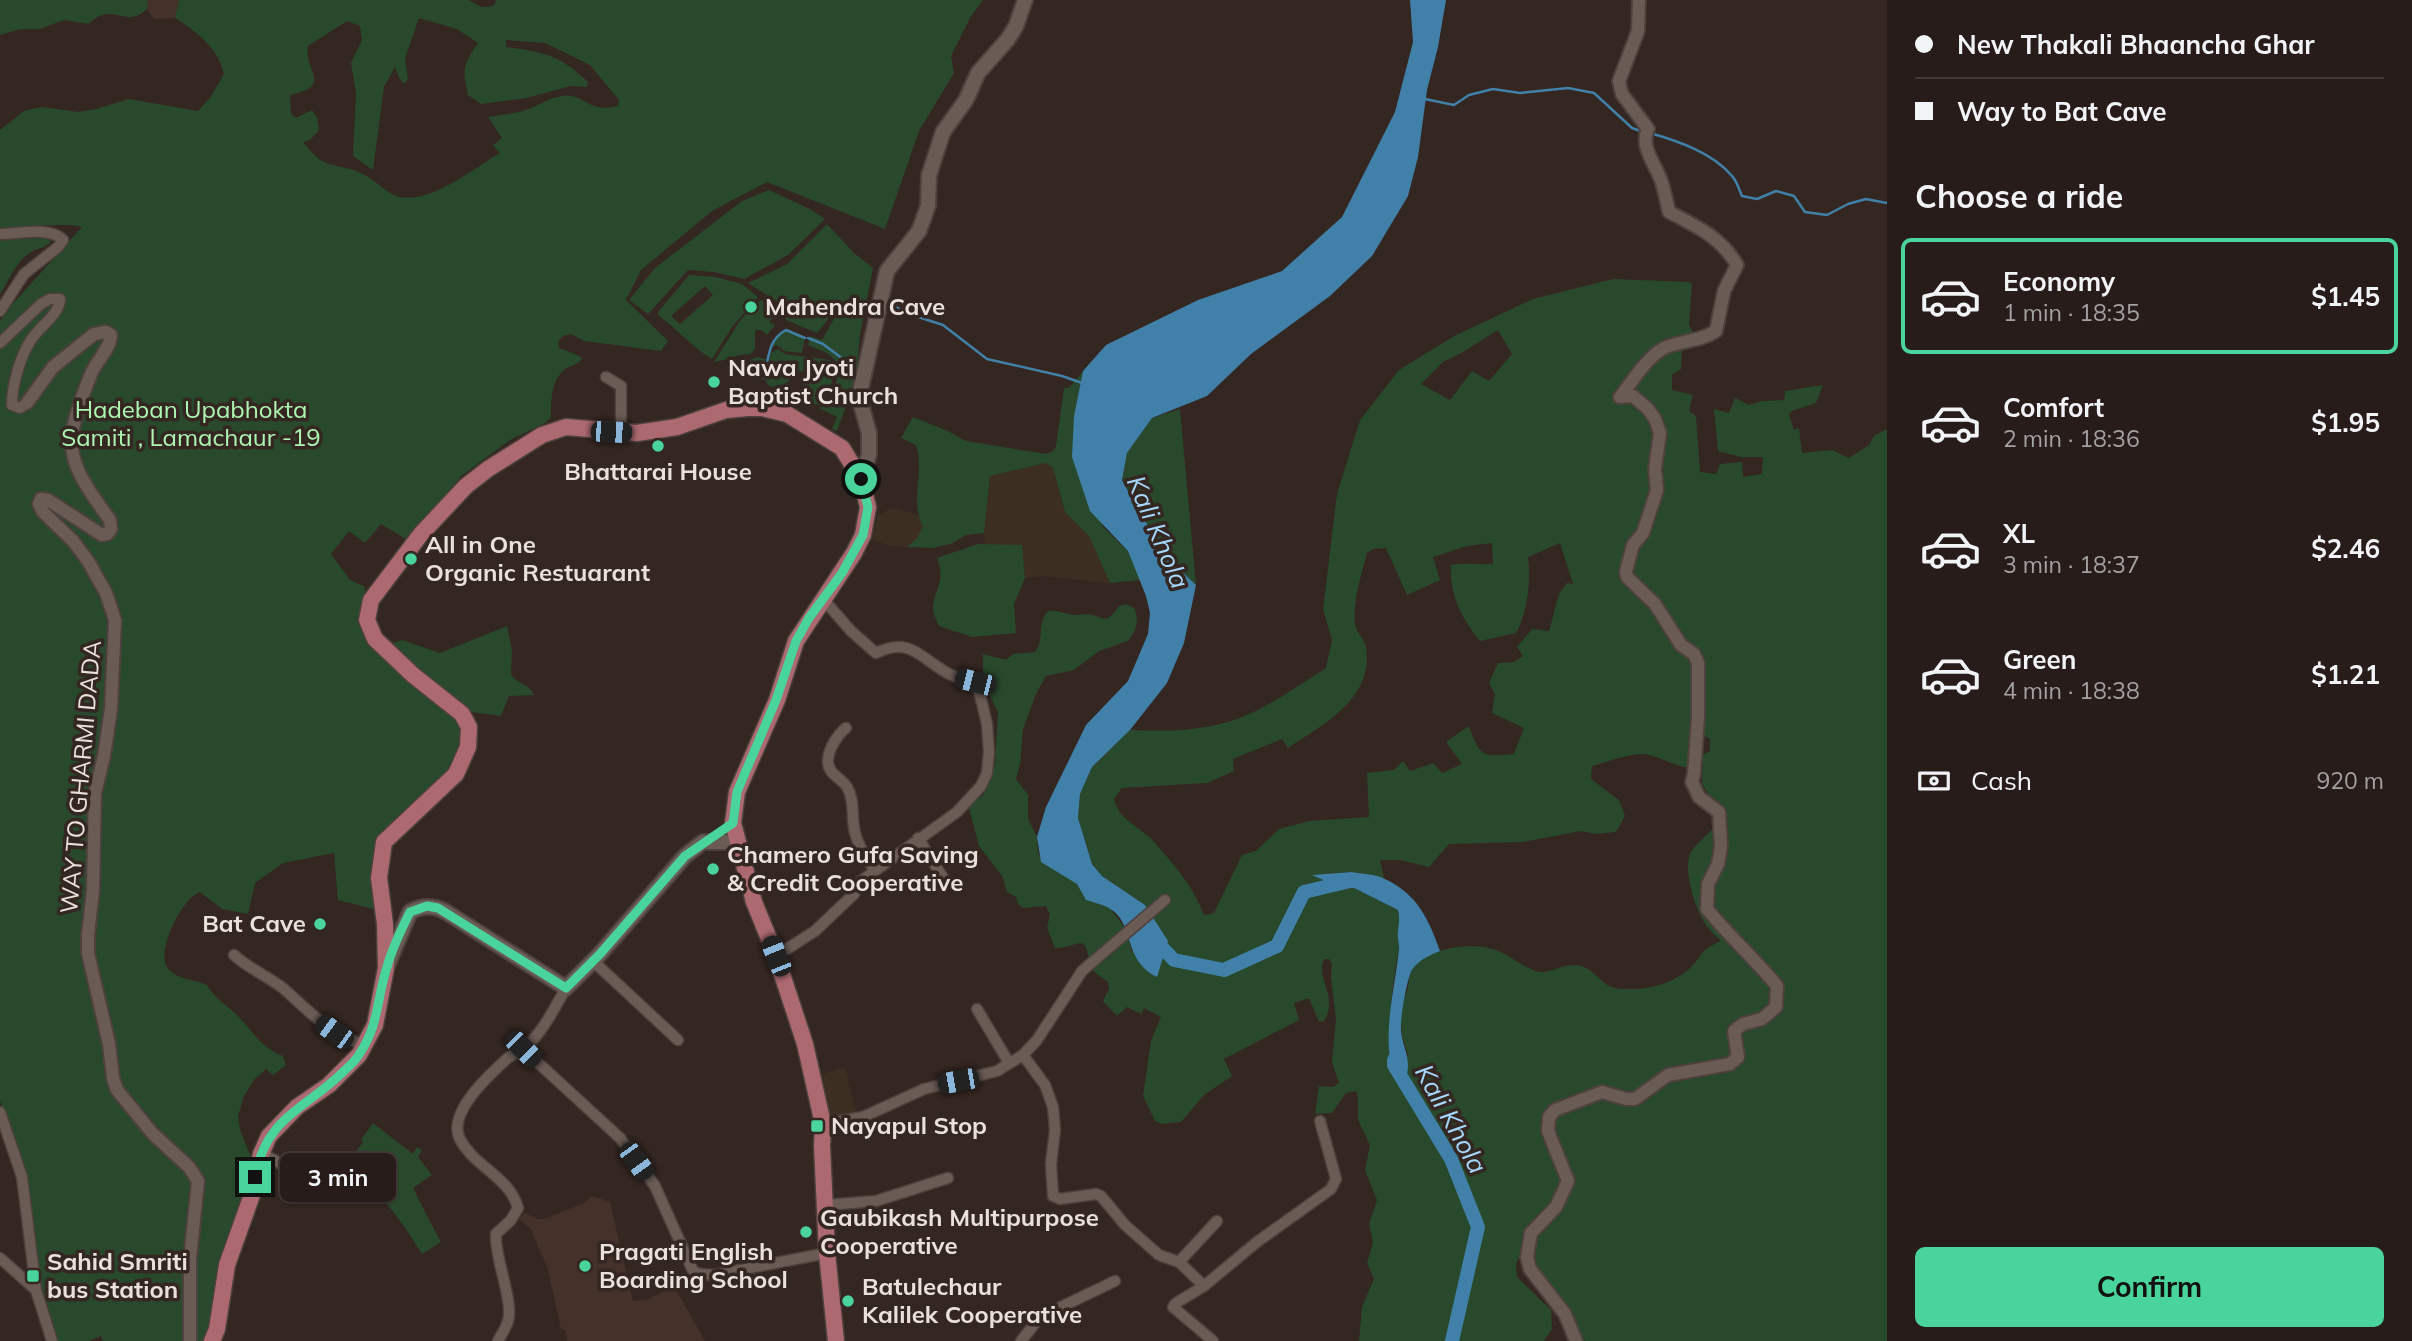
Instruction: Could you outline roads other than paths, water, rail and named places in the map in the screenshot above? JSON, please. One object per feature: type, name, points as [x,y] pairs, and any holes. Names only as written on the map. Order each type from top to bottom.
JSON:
[{"type":"main road","points":[[861,479],[869,455],[869,433],[859,397],[887,271],[919,231],[928,205],[929,175],[943,132],[966,100],[978,73],[1008,39],[1016,26],[1025,0]]},
{"type":"main road","points":[[386,968],[379,878],[384,842],[456,774],[468,747],[469,727],[462,714],[427,687],[375,639],[367,620],[372,600],[421,534],[466,486],[488,469],[542,435],[557,429],[574,427],[637,433],[677,427],[726,410],[762,408],[787,414],[842,447],[861,479],[868,507],[863,535],[848,563],[796,641],[776,700],[737,792],[733,823],[754,902],[776,956],[805,1044],[823,1124],[827,1253],[836,1341]]},
{"type":"main road","points":[[383,904],[396,912],[410,912],[427,906],[438,908],[566,988],[685,856],[733,823]]},
{"type":"main road","points":[[703,842],[738,842]]},
{"type":"main road","points":[[212,1341],[217,1329],[228,1265],[253,1192],[261,1154],[269,1136],[296,1108],[329,1086],[359,1055],[375,1025],[386,968],[410,912]]},
{"type":"street","points":[[1576,1341],[1564,1314],[1530,1269],[1527,1257],[1531,1233],[1556,1207],[1568,1181],[1548,1131],[1549,1117],[1555,1110],[1601,1092],[1635,1099],[1668,1074],[1730,1064],[1738,1057],[1734,1031],[1742,1024],[1762,1019],[1776,1007],[1777,986],[1707,909],[1708,884],[1718,864],[1721,847],[1719,812],[1699,797],[1692,782],[1698,717],[1698,663],[1694,654],[1681,645],[1656,604],[1628,577],[1626,570],[1633,545],[1643,533],[1657,491],[1654,469],[1660,433],[1656,419],[1648,409],[1633,396],[1620,397],[1662,349],[1706,338],[1716,331],[1724,291],[1737,265],[1723,245],[1706,231],[1669,212],[1662,181],[1650,158],[1646,132],[1622,94],[1619,81],[1638,32],[1639,0]]},
{"type":"street","points":[[0,234],[55,234],[63,240],[24,274],[0,311]]},
{"type":"street","name":"WAY TO GHARMI DADA","points":[[0,343],[41,304],[50,299],[60,299],[57,310],[33,337],[24,353],[12,405],[20,408],[52,367],[94,334],[106,332],[111,335],[109,345],[91,373],[74,419],[71,443],[75,466],[110,520],[111,529],[106,535],[99,535],[48,500],[41,499],[39,504],[43,512],[73,541],[88,561],[106,593],[115,620],[111,709],[96,793],[88,953],[110,1044],[113,1078],[117,1090],[153,1134],[189,1167],[198,1181],[190,1259],[190,1341]]},
{"type":"street","points":[[606,377],[621,386],[621,426],[611,432]]},
{"type":"street","points":[[776,956],[815,931],[854,894],[861,881],[874,870],[957,812],[981,786],[989,763],[987,724],[979,686],[975,682],[956,677],[904,646],[890,646],[876,653],[851,631],[824,600]]},
{"type":"street","points":[[846,728],[840,733],[829,753],[829,767],[848,789],[856,836],[874,870]]},
{"type":"street","points":[[918,838],[945,881]]},
{"type":"street","points":[[823,1124],[863,1117],[924,1089],[997,1071],[1023,1055],[1037,1040],[1082,971],[1165,900]]},
{"type":"street","points":[[234,955],[284,989],[334,1032],[345,1039],[365,1045]]},
{"type":"street","points":[[593,961],[678,1040]]},
{"type":"street","points":[[498,1341],[509,1318],[496,1234],[511,1220],[518,1208],[510,1190],[465,1147],[457,1133],[468,1097],[512,1055],[523,1049],[549,1018],[566,988]]},
{"type":"street","points":[[977,1009],[1009,1063]]},
{"type":"street","points":[[523,1049],[620,1138],[655,1186],[693,1271],[714,1275],[827,1253]]},
{"type":"street","points":[[1023,1055],[1045,1085],[1053,1107],[1053,1196],[1060,1199],[1096,1194],[1101,1196],[1125,1225],[1159,1255],[1179,1262],[1203,1286]]},
{"type":"street","points":[[0,1112],[22,1177],[36,1290],[52,1341]]},
{"type":"street","points":[[1213,1341],[1173,1307],[1334,1185],[1336,1179],[1320,1121]]},
{"type":"street","points":[[261,1154],[313,1185],[330,1190]]},
{"type":"street","points":[[826,1205],[876,1201],[948,1178]]},
{"type":"street","points":[[1179,1262],[1217,1221]]},
{"type":"street","points":[[0,1258],[36,1290]]},
{"type":"street","points":[[1021,1341],[1040,1317],[1115,1281]]},
{"type":"water","points":[[1410,0],[1446,0],[1427,90],[1418,157],[1408,196],[1372,256],[1330,296],[1251,354],[1207,396],[1152,418],[1127,453],[1122,480],[1143,519],[1161,541],[1175,565],[1196,585],[1184,643],[1167,683],[1130,730],[1092,767],[1080,794],[1078,818],[1092,864],[1102,876],[1145,905],[1168,941],[1157,977],[1138,960],[1116,913],[1086,900],[1077,884],[1041,862],[1037,837],[1046,807],[1086,725],[1128,681],[1148,634],[1150,613],[1146,596],[1128,551],[1090,511],[1072,457],[1074,416],[1083,371],[1106,345],[1198,300],[1282,271],[1342,217],[1395,112],[1413,42]]},
{"type":"water","points":[[1352,872],[1381,877],[1406,892],[1426,918],[1440,951],[1421,961],[1410,974],[1401,1025],[1408,1068],[1407,1074],[1396,1078],[1391,1064],[1389,1031],[1399,948],[1398,910],[1354,888],[1339,887],[1312,875]]},
{"type":"waterway","points":[[1425,99],[1454,105],[1469,95],[1493,89],[1520,93],[1568,88],[1594,93],[1632,128],[1643,132]]},
{"type":"waterway","points":[[1650,133],[1705,154],[1734,178],[1742,196],[1757,199],[1776,191],[1794,196],[1805,212],[1827,215],[1848,204],[1866,199],[1887,203]]},
{"type":"waterway","points":[[885,300],[906,313],[943,325],[987,359],[1082,383]]},
{"type":"waterway","points":[[764,378],[772,345],[780,334],[786,330],[805,338]]},
{"type":"waterway","points":[[808,338],[823,344],[859,371]]},
{"type":"waterway","name":"Kali Khola","points":[[1154,939],[1174,960],[1224,970],[1277,946],[1304,892],[1350,881]]},
{"type":"waterway","name":"Kali Khola","points":[[1394,1060],[1394,1065],[1451,1159],[1478,1227],[1452,1341]]},
{"type":"place","name":"Mahendra Cave","points":[[751,307]]},
{"type":"place","name":"Nawa Jyoti Baptist Church","points":[[714,382]]},
{"type":"place","name":"Bhattarai House","points":[[658,446]]},
{"type":"place","name":"All in One Organic Restuarant","points":[[411,559]]},
{"type":"place","name":"Chamero Gufa Saving & Credit Cooperative","points":[[713,869]]},
{"type":"place","name":"Bat Cave","points":[[320,924]]},
{"type":"place","name":"Nayapul Stop","points":[[817,1126]]},
{"type":"place","name":"Gaubikash Multipurpose Cooperative","points":[[806,1232]]},
{"type":"place","name":"Pragati English Boarding School","points":[[585,1266]]},
{"type":"place","name":"Sahid Smriti bus Station","points":[[33,1276]]},
{"type":"place","name":"Batulechaur Kalilek Cooperative","points":[[848,1301]]},
{"type":"park label","name":"Hadeban Upabhokta Samiti , Lamachaur -19","points":[[191,424]]}]
